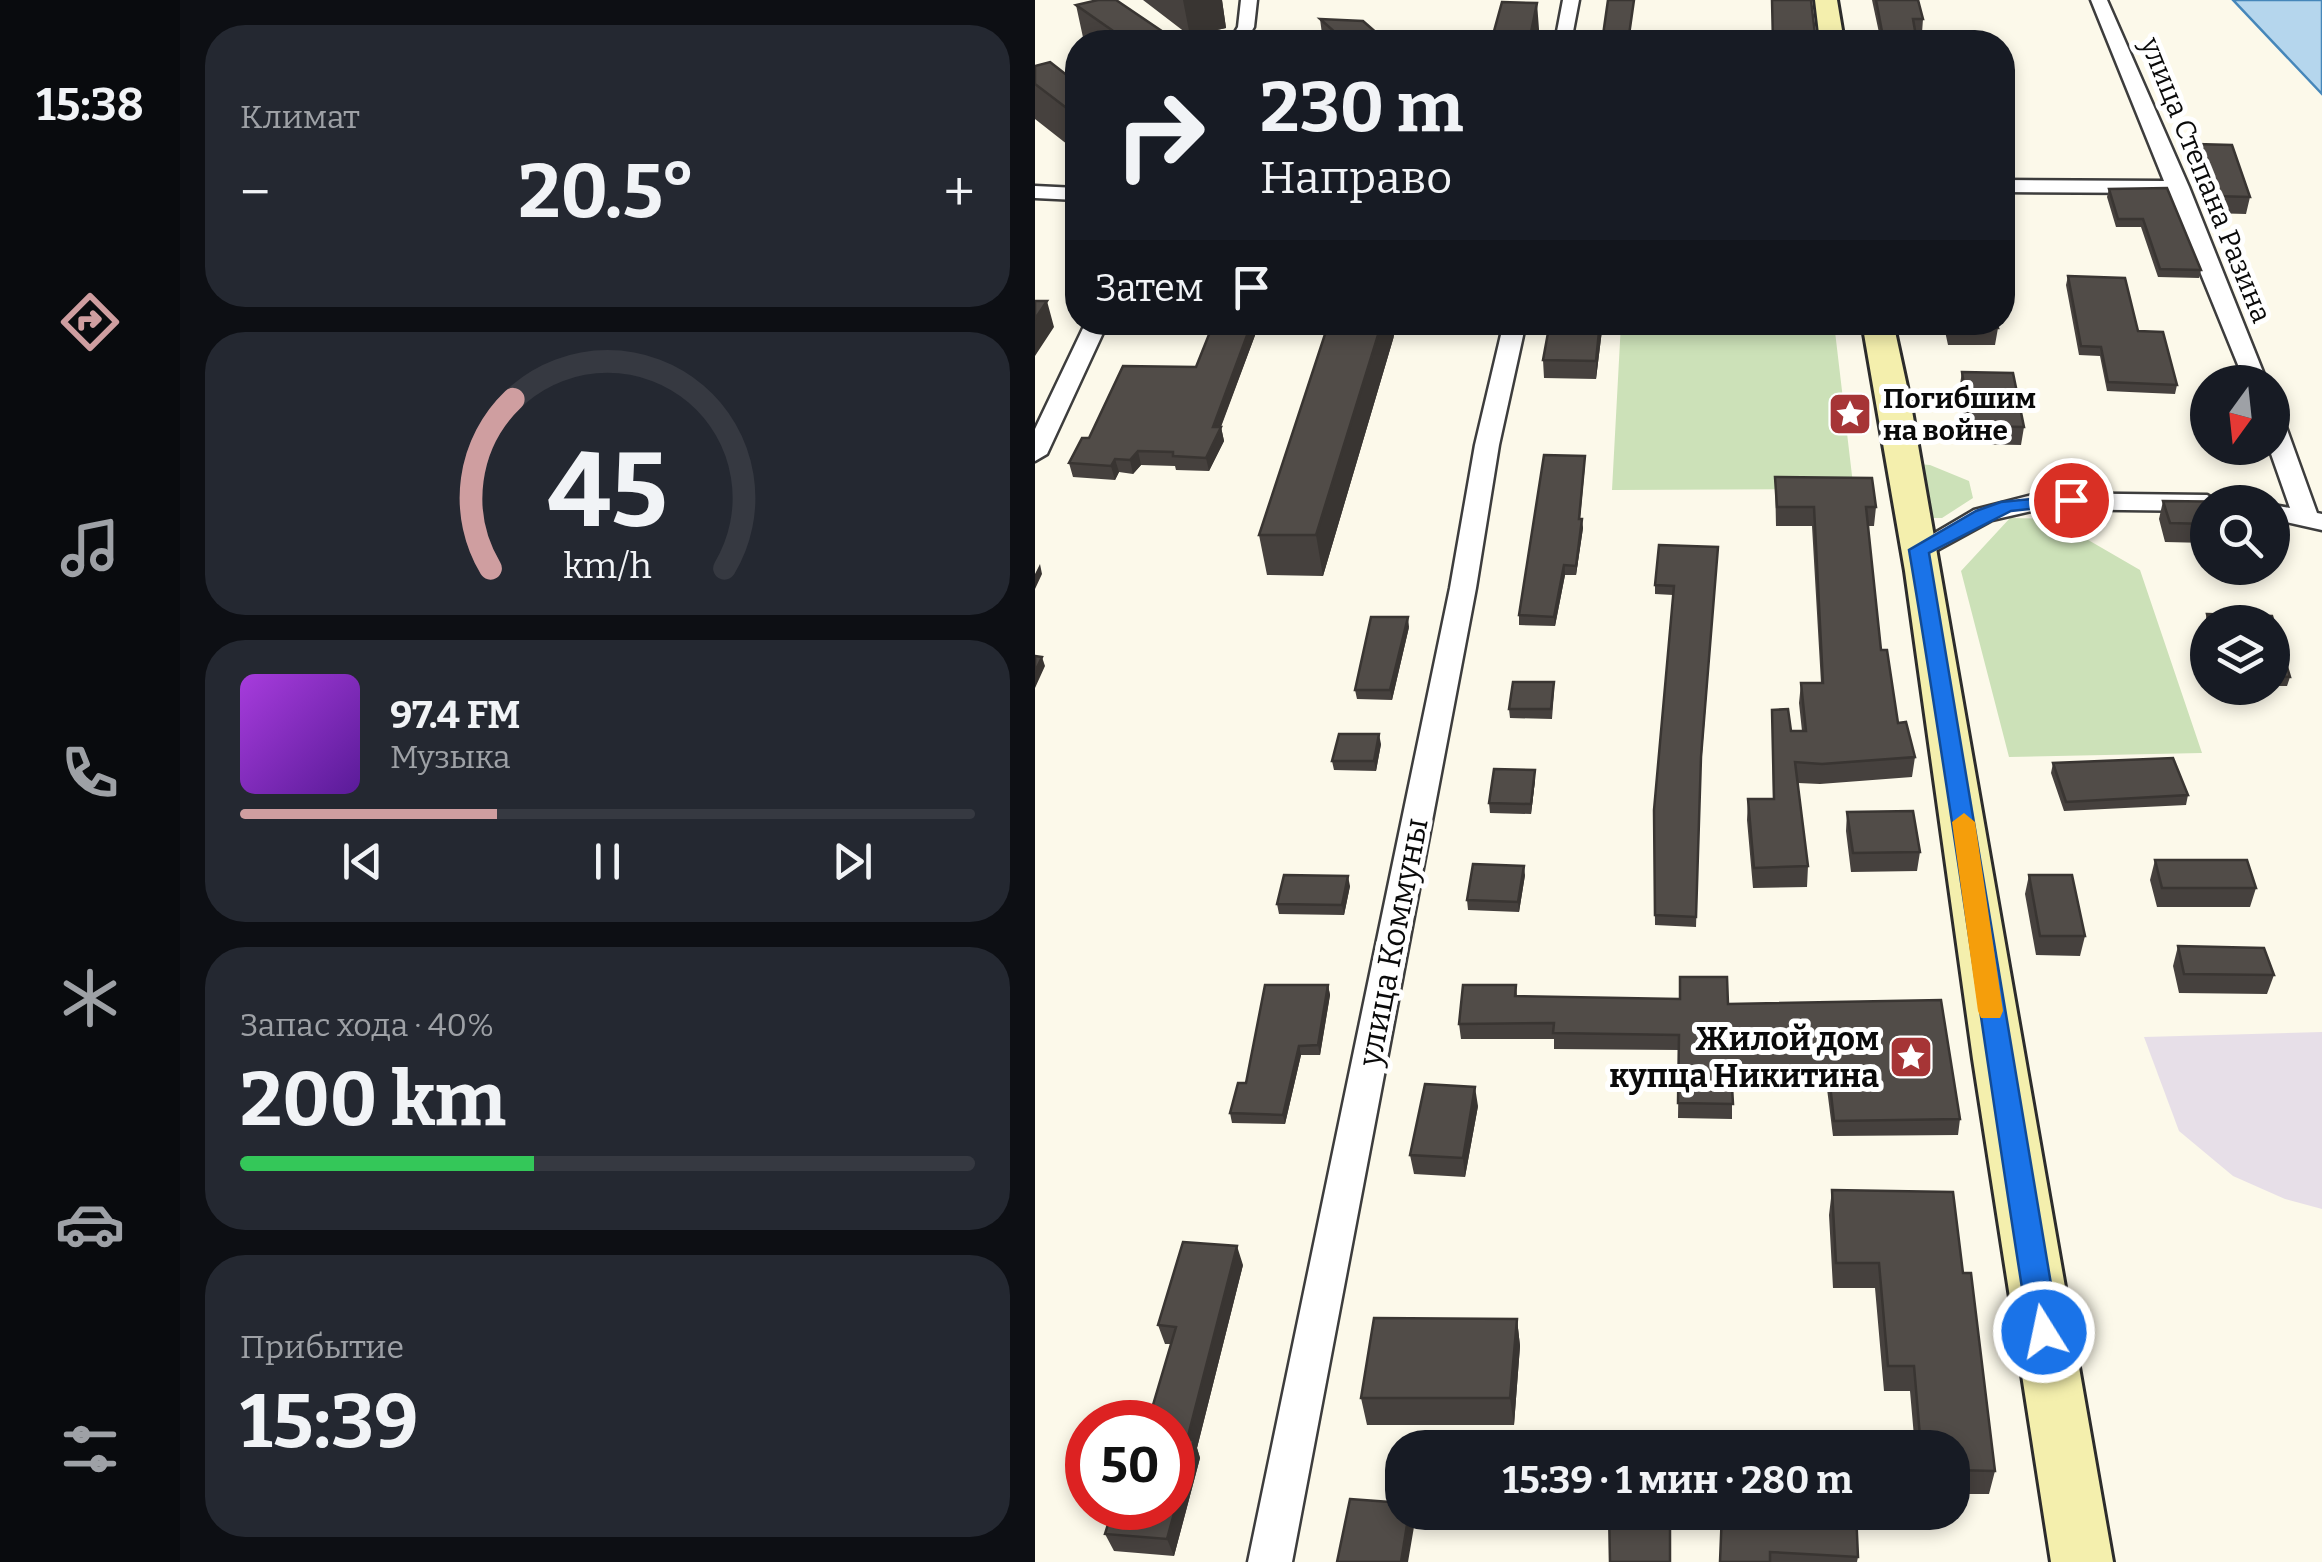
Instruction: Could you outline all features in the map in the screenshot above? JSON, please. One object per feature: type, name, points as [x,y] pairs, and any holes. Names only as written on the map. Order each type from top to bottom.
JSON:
[{"type":"main road","points":[[1826,0],[1830,30]]},
{"type":"main road","points":[[1880,335],[1898,422],[2082,1562]]},
{"type":"street","points":[[1244,30],[1249,0]]},
{"type":"street","points":[[1565,30],[1571,0]]},
{"type":"street","name":"улица Степана Разина","points":[[2099,0],[2249,365]]},
{"type":"street","points":[[2015,186],[2179,187]]},
{"type":"street","points":[[1035,192],[1065,193]]},
{"type":"street","points":[[1035,454],[1091,335]]},
{"type":"street","name":"улица Коммуны","points":[[1270,1562],[1463,588],[1487,445],[1512,335]]},
{"type":"street","points":[[2290,463],[2314,519]]},
{"type":"street","points":[[1919,550],[1983,515],[2040,500],[2190,503]]},
{"type":"shaded area","points":[[2322,1032],[2322,1209],[2285,1199],[2233,1176],[2179,1131],[2144,1037]]},
{"type":"green space","points":[[1620,335],[1835,335],[1853,484],[1846,489],[1612,490]]},
{"type":"green space","points":[[1918,464],[1969,481],[1973,498],[1942,518],[1928,518]]},
{"type":"green space","points":[[2010,518],[2052,519],[2140,570],[2202,753],[2009,757],[1961,571]]},
{"type":"water","points":[[2233,0],[2322,0],[2322,94]]},
{"type":"building","points":[[1116,0],[1160,30],[1112,30],[1076,5]]},
{"type":"building","points":[[1608,0],[1634,0],[1630,30],[1604,30]]},
{"type":"building","points":[[1772,0],[1811,0],[1815,30],[1773,30]]},
{"type":"building","points":[[1876,0],[1918,0],[1923,19],[1913,19],[1915,30],[1882,30]]},
{"type":"building","points":[[1502,2],[1537,3],[1531,30],[1494,30]]},
{"type":"building","points":[[1320,19],[1363,21],[1373,30],[1332,30]]},
{"type":"building","points":[[1050,62],[1065,74],[1065,107],[1035,84],[1035,66]]},
{"type":"building","points":[[2196,144],[2232,145],[2250,197],[2213,196]]},
{"type":"building","points":[[2167,188],[2201,270],[2160,269],[2143,219],[2118,219],[2109,189]]},
{"type":"building","points":[[2068,276],[2125,278],[2138,331],[2163,332],[2177,385],[2108,382],[2101,347],[2081,346]]},
{"type":"building","points":[[1035,301],[1047,301],[1035,319]]},
{"type":"building","points":[[1209,335],[1247,335],[1213,427],[1221,427],[1206,458],[1138,451],[1130,460],[1115,459],[1111,466],[1069,463],[1082,438],[1089,438],[1123,366],[1196,367]]},
{"type":"building","points":[[1325,335],[1378,335],[1316,535],[1259,535]]},
{"type":"building","points":[[1548,335],[1599,335],[1596,361],[1543,360]]},
{"type":"building","points":[[1962,372],[2013,373],[2024,427],[1970,426]]},
{"type":"building","points":[[1544,455],[1585,456],[1576,566],[1564,565],[1554,617],[1519,615]]},
{"type":"building","points":[[1775,477],[1872,478],[1876,507],[1866,507],[1881,650],[1887,650],[1898,723],[1906,722],[1915,757],[1822,764],[1795,762],[1808,866],[1754,868],[1748,799],[1774,799],[1772,710],[1788,709],[1791,731],[1806,731],[1801,683],[1823,683],[1814,507],[1777,507]]},
{"type":"building","points":[[2163,501],[2190,501],[2190,524],[2170,523]]},
{"type":"building","points":[[1659,545],[1718,547],[1701,757],[1696,917],[1655,915],[1654,810],[1674,586],[1655,585]]},
{"type":"building","points":[[1371,617],[1408,617],[1390,690],[1355,690]]},
{"type":"building","points":[[1513,682],[1554,682],[1551,709],[1509,709]]},
{"type":"building","points":[[1339,734],[1379,734],[1374,761],[1332,761]]},
{"type":"building","points":[[2173,758],[2188,795],[2066,802],[2053,763]]},
{"type":"building","points":[[1494,769],[1535,770],[1531,804],[1489,803]]},
{"type":"building","points":[[1913,811],[1920,852],[1853,853],[1847,812]]},
{"type":"building","points":[[2155,860],[2247,860],[2256,888],[2162,888]]},
{"type":"building","points":[[1473,864],[1524,866],[1518,902],[1467,900]]},
{"type":"building","points":[[1284,875],[1348,876],[1342,905],[1277,904]]},
{"type":"building","points":[[2029,875],[2072,875],[2085,936],[2040,936]]},
{"type":"building","points":[[2178,946],[2264,948],[2274,975],[2184,974]]},
{"type":"building","points":[[1680,977],[1727,977],[1728,1004],[1941,1000],[1960,1119],[1834,1121],[1828,1066],[1731,1068],[1733,1104],[1678,1103],[1679,1035],[1553,1033],[1554,1023],[1459,1024],[1463,985],[1516,985],[1515,996],[1680,999]]},
{"type":"building","points":[[1265,985],[1328,985],[1318,1045],[1299,1046],[1283,1115],[1230,1113],[1238,1083],[1246,1083]]},
{"type":"building","points":[[1425,1084],[1475,1087],[1463,1158],[1410,1155]]},
{"type":"building","points":[[1832,1190],[1953,1192],[1963,1273],[1971,1273],[1995,1471],[1970,1470],[1970,1430],[1919,1430],[1914,1366],[1888,1366],[1879,1263],[1836,1263]]},
{"type":"building","points":[[1183,1242],[1237,1246],[1195,1409],[1195,1400],[1154,1400],[1176,1327],[1158,1325]]},
{"type":"building","points":[[1374,1318],[1517,1319],[1510,1398],[1361,1398]]},
{"type":"building","points":[[1350,1499],[1385,1502],[1385,1530],[1406,1530],[1401,1562],[1337,1562]]},
{"type":"building","points":[[1106,1530],[1169,1530],[1167,1539],[1105,1534]]},
{"type":"building","points":[[1609,1530],[1670,1530],[1670,1562],[1610,1562]]},
{"type":"building","points":[[1721,1530],[1857,1530],[1858,1557],[1770,1552],[1770,1562],[1720,1562]]},
{"type":"slow traffic","points":[[1964,822],[1991,1011]]},
{"type":"place","name":"Погибшим на войне","points":[[1850,414]]},
{"type":"place","name":"Жилой дом купца Никитина","points":[[1911,1057]]},
{"type":"route","points":[[2044,1332],[1919,550],[1983,515],[2008,506],[2071,500]]}]
